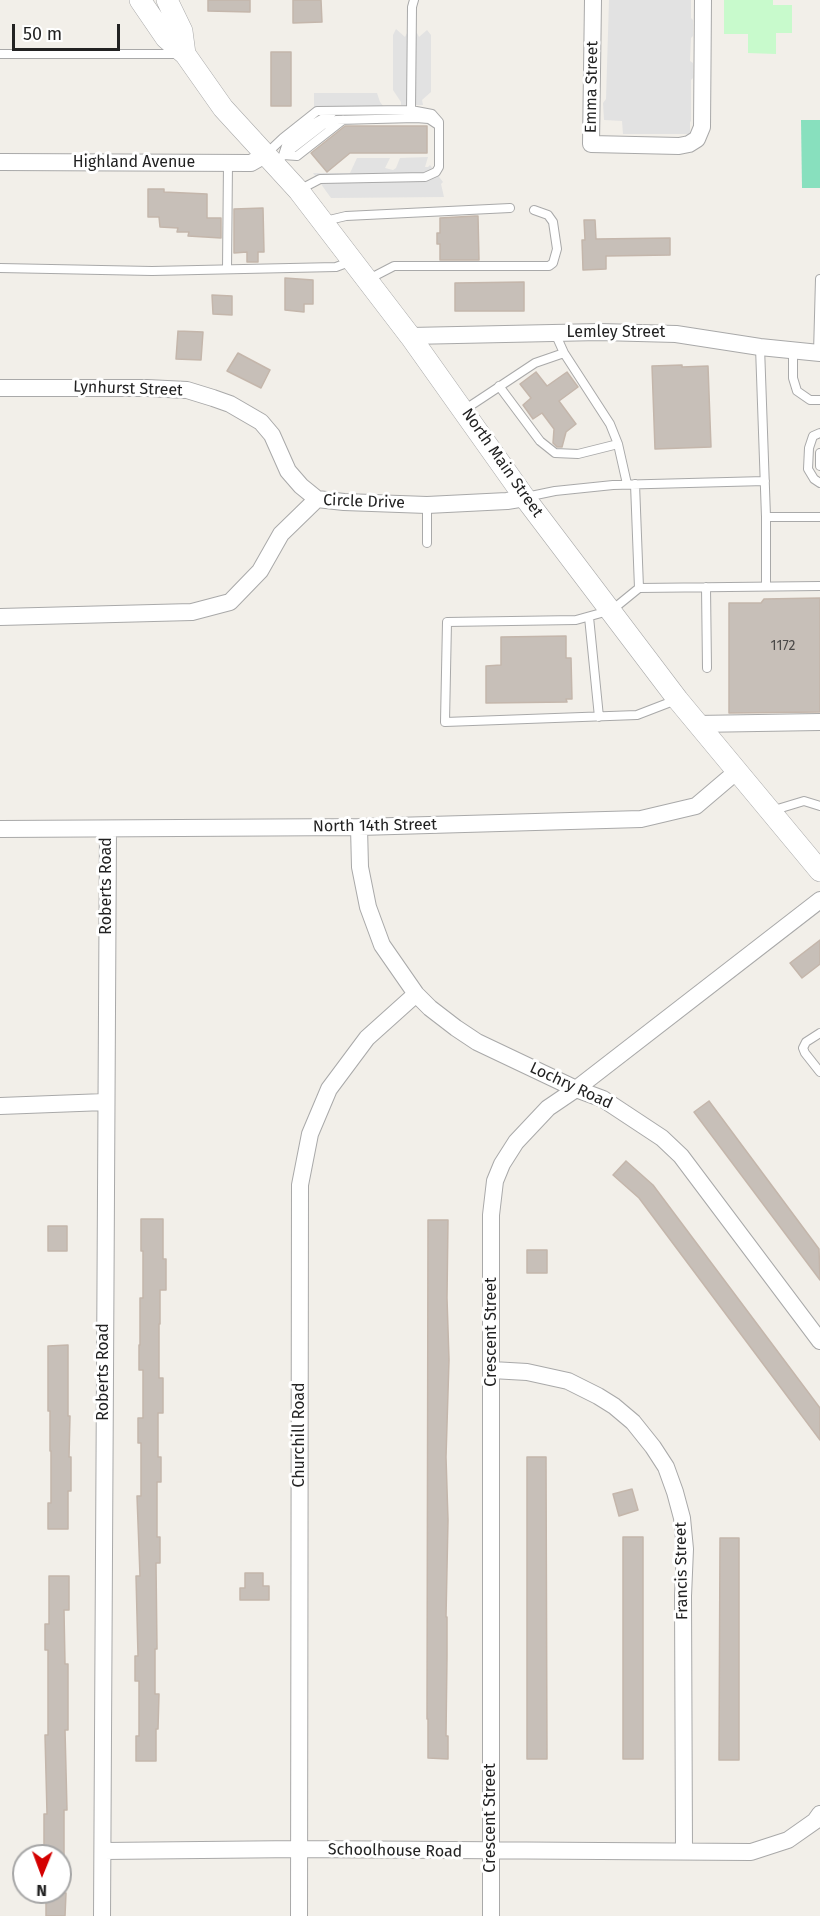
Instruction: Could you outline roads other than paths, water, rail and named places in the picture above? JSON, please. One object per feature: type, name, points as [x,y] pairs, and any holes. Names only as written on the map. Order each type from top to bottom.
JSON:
[{"type":"street","name":"North Main Street","points":[[140,0],[165,38],[185,54],[223,108],[274,158],[410,336],[465,410],[525,498],[696,724],[820,872]]},
{"type":"street","name":"North Main Street","points":[[167,0],[182,31],[185,54]]},
{"type":"street","name":"Emma Street","points":[[593,0],[591,144],[679,146],[697,139],[702,127],[703,0]]},
{"type":"street","name":"Highland Avenue","points":[[0,162],[250,163],[274,158]]},
{"type":"street","name":"Lemley Street","points":[[410,336],[555,333],[676,334],[760,347],[819,353]]},
{"type":"street","name":"Lynhurst Street","points":[[0,388],[147,387],[188,390],[213,398],[230,404],[261,422],[272,435],[288,471],[317,499]]},
{"type":"street","name":"Circle Drive","points":[[0,617],[192,612],[230,602],[260,571],[281,534],[317,499],[427,505],[525,498]]},
{"type":"street","points":[[696,724],[820,722]]},
{"type":"street","name":"North 14th Street","points":[[0,829],[359,828],[641,819],[696,806],[736,772]]},
{"type":"street","name":"Lochry Road","points":[[359,828],[360,867],[368,907],[382,945],[416,994],[430,1008],[477,1042],[576,1089],[603,1099],[662,1138],[681,1156],[820,1341]]},
{"type":"street","name":"Roberts Road","points":[[102,1916],[108,829]]},
{"type":"street","name":"Crescent Street","points":[[491,1916],[491,1215],[495,1181],[502,1164],[516,1142],[549,1108],[820,900]]},
{"type":"street","name":"Churchill Road","points":[[299,1916],[300,1185],[310,1134],[329,1089],[367,1038],[416,994]]},
{"type":"street","points":[[0,1106],[105,1102]]},
{"type":"street","name":"Francis Street","points":[[492,1370],[527,1372],[568,1381],[598,1396],[633,1422],[666,1467],[682,1518],[685,1549],[683,1596],[684,1851]]},
{"type":"street","name":"Schoolhouse Road","points":[[103,1851],[751,1852],[788,1840],[815,1821],[820,1814]]},
{"type":"lane","points":[[411,110],[412,7],[414,0]]},
{"type":"lane","points":[[0,54],[185,54]]},
{"type":"lane","points":[[274,158],[287,143],[325,116],[411,110],[432,114],[439,122],[439,167],[431,175],[320,179],[299,191]]},
{"type":"lane","points":[[274,158],[283,138],[317,111],[343,115],[429,119],[440,128]]},
{"type":"lane","points":[[274,158],[297,156],[343,115]]},
{"type":"lane","points":[[227,269],[228,163]]},
{"type":"lane","points":[[323,222],[346,216],[510,208]]},
{"type":"lane","points":[[366,280],[393,266],[549,266],[553,263],[557,249],[553,222],[548,215],[534,210]]},
{"type":"lane","points":[[0,268],[153,270],[336,267],[352,261]]},
{"type":"lane","points":[[819,353],[820,280]]},
{"type":"lane","points":[[555,333],[564,352],[610,424],[618,444],[631,484],[639,588]]},
{"type":"lane","points":[[760,347],[766,586]]},
{"type":"lane","points":[[793,351],[793,378],[797,391],[810,400],[820,399]]},
{"type":"lane","points":[[465,410],[535,363],[564,352]]},
{"type":"lane","points":[[499,386],[540,441],[555,453],[578,454],[618,444]]},
{"type":"lane","points":[[820,434],[813,436],[809,448],[808,469],[814,479],[820,483]]},
{"type":"lane","points":[[820,453],[820,466]]},
{"type":"lane","points":[[525,498],[555,491],[631,484],[765,481]]},
{"type":"lane","points":[[427,505],[427,543]]},
{"type":"lane","points":[[766,517],[820,517]]},
{"type":"lane","points":[[678,700],[637,715],[445,722],[447,622],[576,620],[612,610],[639,588],[820,586]]},
{"type":"lane","points":[[706,587],[707,668]]},
{"type":"lane","points":[[589,617],[598,717]]},
{"type":"lane","points":[[770,811],[804,801],[820,806]]},
{"type":"lane","points":[[820,1033],[806,1042],[803,1048],[820,1072]]}]
